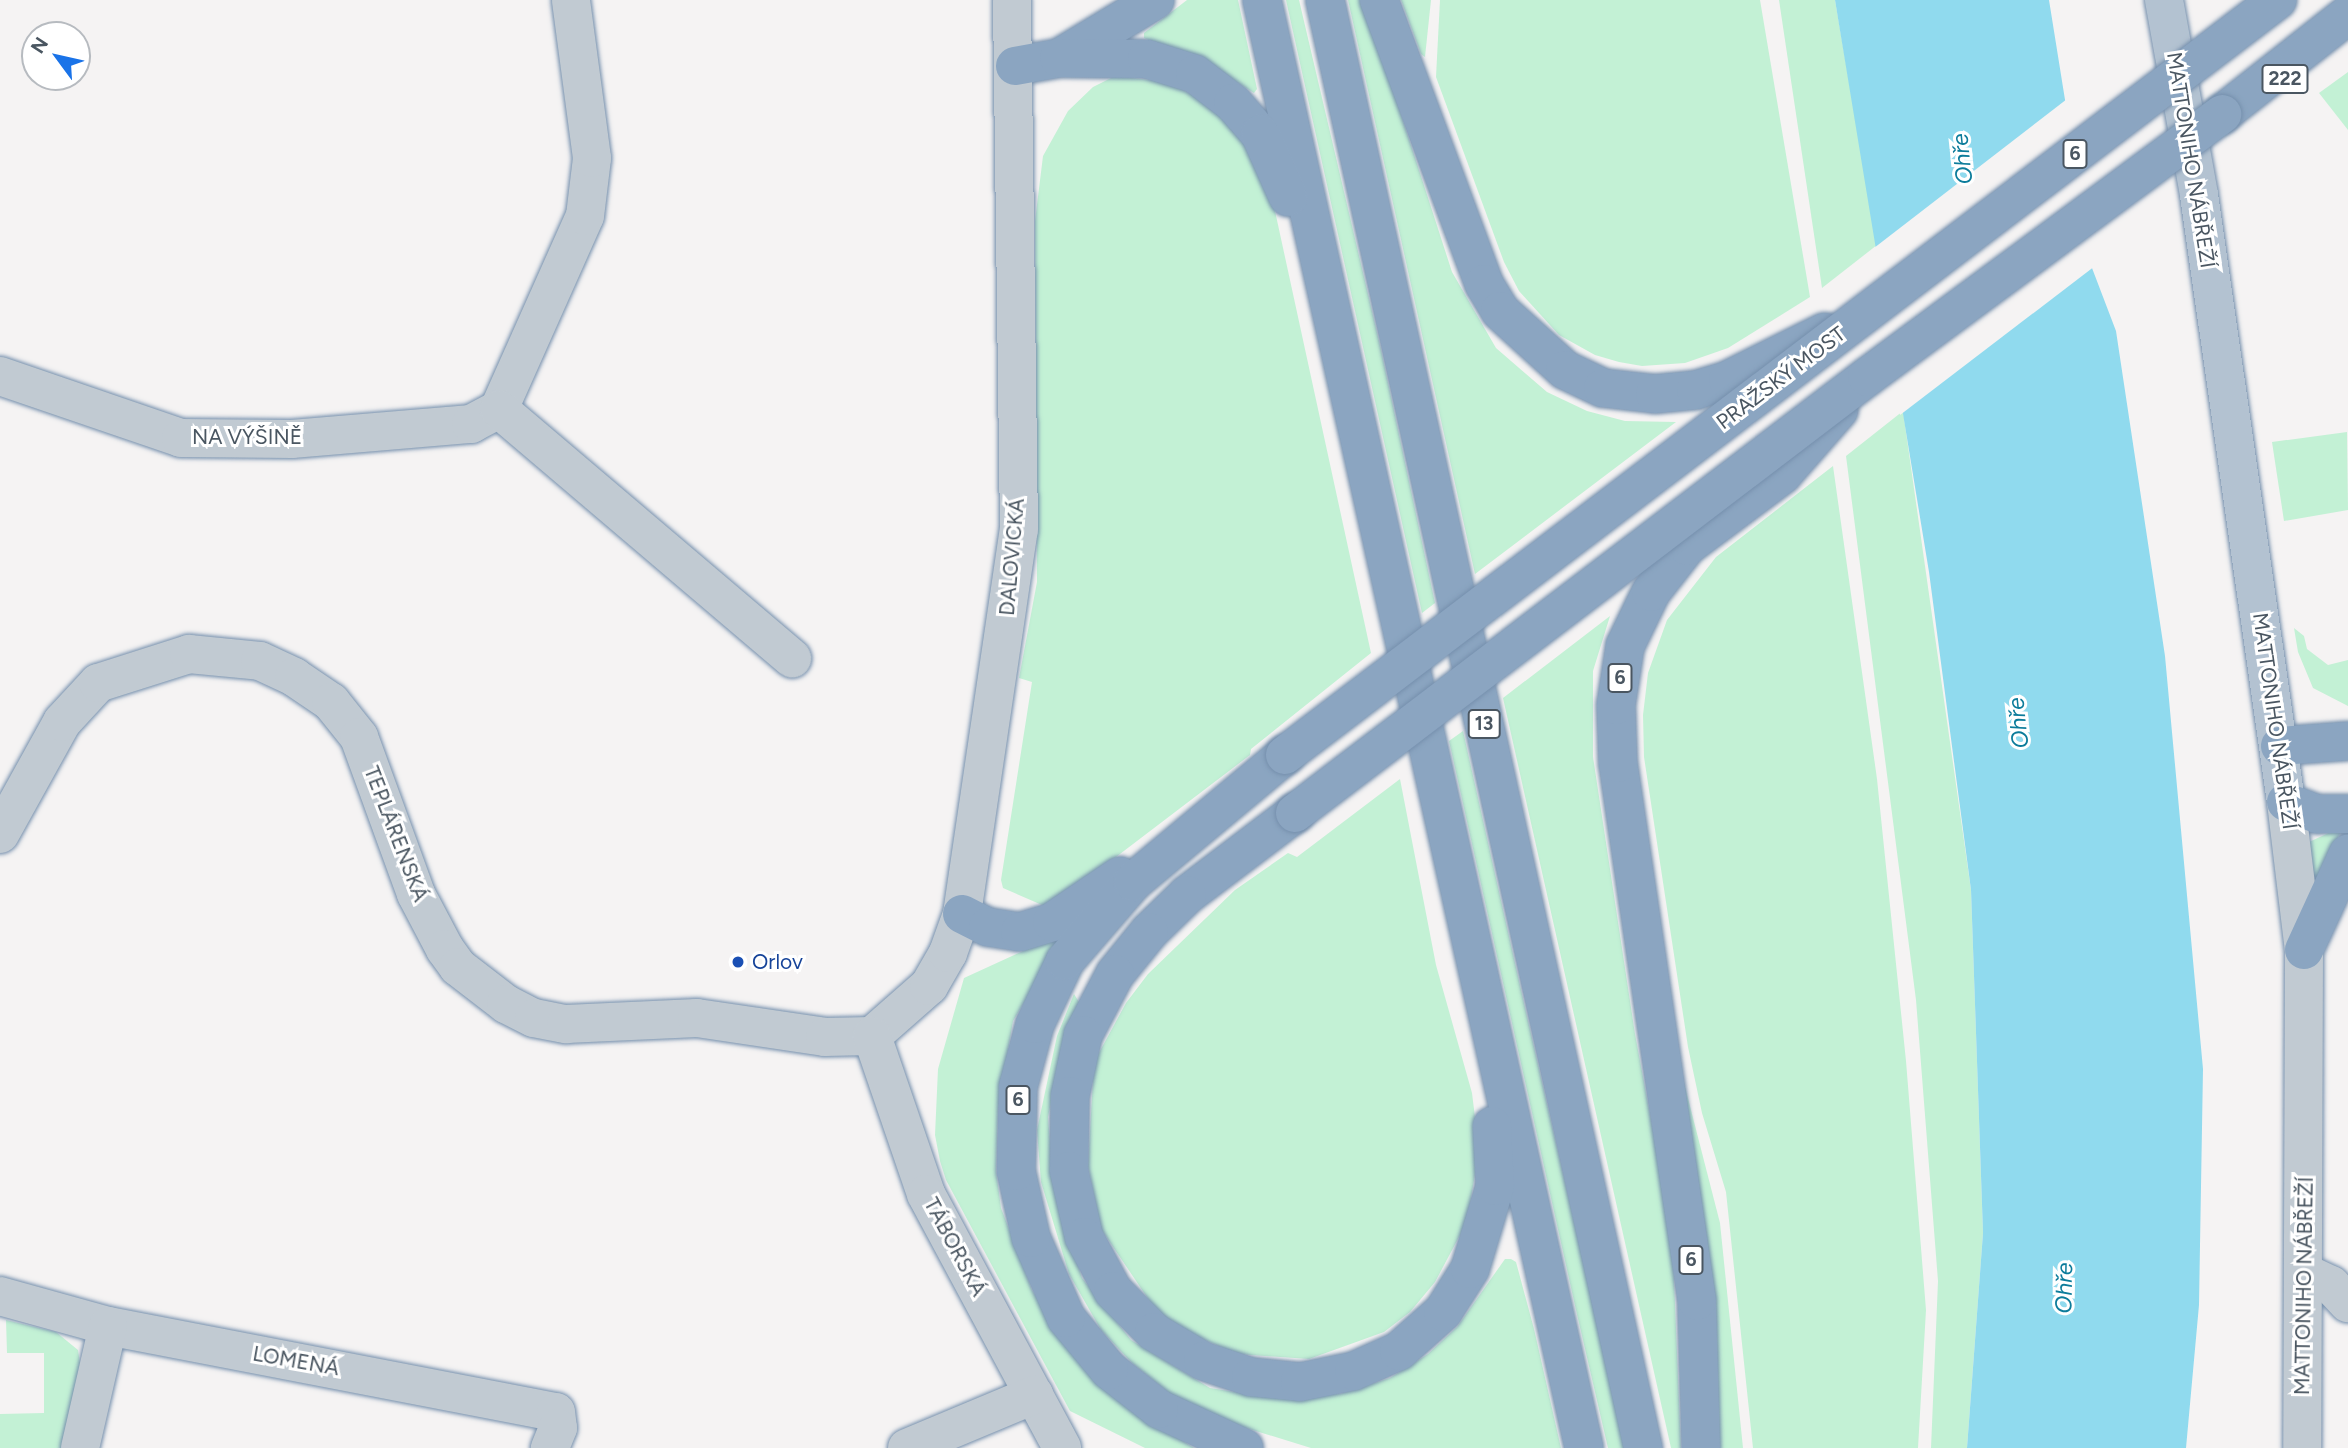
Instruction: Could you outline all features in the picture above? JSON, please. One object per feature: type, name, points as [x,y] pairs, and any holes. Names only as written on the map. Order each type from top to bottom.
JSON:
[{"type":"highway","points":[[1059,58],[1156,0]]},
{"type":"highway","points":[[1262,0],[1473,964],[1584,1448]]},
{"type":"highway","name":"13","points":[[1325,0],[1643,1448]]},
{"type":"highway","points":[[1378,0],[1484,284],[1500,311],[1565,370],[1603,388],[1655,394],[1696,390],[1728,380],[1874,307]]},
{"type":"highway","name":"PRAŽSKÝ MOST","points":[[1285,755],[2277,0]]},
{"type":"highway","name":"6","points":[[1473,964],[1495,1186],[1470,1269],[1443,1312],[1399,1350],[1354,1371],[1300,1382],[1251,1377],[1202,1361],[1154,1332],[1113,1291],[1084,1237],[1069,1171],[1070,1096],[1083,1035],[1115,974],[1149,932],[1187,895],[1867,377],[2222,114],[2346,26]]},
{"type":"highway","points":[[1014,66],[1059,58],[1147,59],[1195,74],[1233,103],[1260,134],[1328,301]]},
{"type":"highway","name":"6","points":[[1701,1448],[1697,1301],[1618,764],[1616,705],[1625,646],[1651,592],[1687,546],[1782,475],[1867,377]]},
{"type":"highway","points":[[2280,746],[2348,741]]},
{"type":"highway","points":[[962,914],[988,927],[1020,932],[1052,922],[1285,755]]},
{"type":"highway","name":"6","points":[[1244,1448],[1159,1409],[1109,1370],[1066,1318],[1031,1238],[1016,1171],[1018,1087],[1035,1024],[1065,961],[1133,883],[1285,755]]},
{"type":"highway","points":[[2286,802],[2318,814],[2348,814]]},
{"type":"highway","points":[[2304,950],[2348,854]]},
{"type":"main road","name":"MATTONIHO NÁBŘEŽÍ","points":[[2164,0],[2199,195],[2286,802]]},
{"type":"street","points":[[571,0],[592,158],[586,216],[499,409],[792,658]]},
{"type":"street","name":"DALOVICKÁ","points":[[872,1035],[929,986],[948,953],[962,914],[1019,530],[1012,0]]},
{"type":"street","name":"NA VÝŠINĚ","points":[[0,376],[181,438],[292,439],[471,424],[499,409]]},
{"type":"street","name":"TEPLÁRENSKÁ","points":[[0,834],[62,722],[98,683],[189,654],[260,661],[294,677],[331,702],[359,737],[416,894],[445,949],[458,967],[506,1004],[534,1018],[566,1024],[697,1018],[825,1037],[872,1035]]},
{"type":"street","name":"MATTONIHO NÁBŘEŽÍ","points":[[2286,802],[2304,950],[2305,1273],[2302,1448]]},
{"type":"street","name":"TÁBORSKÁ","points":[[872,1035],[926,1194],[1062,1448]]},
{"type":"street","points":[[2305,1273],[2331,1285],[2348,1303]]},
{"type":"street","name":"LOMENÁ","points":[[0,1296],[108,1326],[556,1412],[558,1428],[550,1448]]},
{"type":"street","points":[[80,1448],[108,1326]]},
{"type":"street","points":[[907,1448],[1034,1395]]},
{"type":"green space","points":[[1187,0],[1238,0],[1257,89],[1254,93],[1210,65],[1144,38],[1144,33]]},
{"type":"green space","points":[[1286,0],[1299,0],[1380,345],[1435,603],[1422,613]]},
{"type":"green space","points":[[1348,0],[1364,0],[1452,272],[1496,348],[1547,392],[1587,411],[1625,421],[1676,422],[1475,574]]},
{"type":"green space","points":[[1401,0],[1431,0],[1425,57],[1421,54]]},
{"type":"green space","points":[[1440,0],[1760,0],[1810,297],[1728,348],[1685,363],[1642,366],[1619,362],[1595,355],[1559,335],[1519,291],[1504,262],[1436,77]]},
{"type":"green space","points":[[1779,0],[1835,0],[1877,245],[1822,288]]},
{"type":"green space","points":[[2348,72],[2348,130],[2319,93]]},
{"type":"green space","points":[[1115,76],[1167,82],[1198,98],[1229,121],[1251,153],[1275,211],[1371,653],[1251,749],[1250,755],[1049,908],[1003,888],[1001,880],[1032,682],[1019,678],[1037,582],[1035,221],[1043,156],[1068,111],[1093,87]]},
{"type":"green space","points":[[1903,411],[1971,890],[1983,1233],[1967,1448],[1931,1448],[1938,1281],[1916,1000],[1846,456]]},
{"type":"green space","points":[[2347,432],[2348,510],[2284,521],[2272,442]]},
{"type":"green space","points":[[1833,466],[1877,779],[1906,1061],[1926,1310],[1918,1448],[1753,1448],[1726,1192],[1702,1113],[1688,1047],[1644,757],[1643,715],[1648,673],[1667,620],[1716,557]]},
{"type":"green space","points":[[1610,616],[1593,671],[1593,757],[1635,1034],[1672,1232],[1681,1448],[1671,1448],[1503,698]]},
{"type":"green space","points":[[2294,628],[2304,636],[2307,649],[2328,665],[2348,660],[2348,706],[2313,688],[2298,652]]},
{"type":"green space","points":[[1463,731],[1626,1448],[1608,1448],[1576,1310],[1449,741]]},
{"type":"green space","points":[[1400,779],[1436,965],[1472,1093],[1479,1150],[1467,1222],[1435,1282],[1410,1312],[1384,1332],[1309,1359],[1237,1354],[1182,1330],[1155,1309],[1101,1229],[1088,1166],[1094,1062],[1126,1003],[1148,974],[1235,890],[1288,853],[1297,857]]},
{"type":"green space","points":[[2335,830],[2340,833],[2319,877],[2314,877],[2309,842]]},
{"type":"green space","points":[[1067,931],[1013,1021],[998,1109],[996,1171],[1001,1208],[1032,1290],[1061,1338],[1136,1412],[1194,1448],[1145,1448],[1070,1411],[946,1180],[940,1161],[935,1135],[938,1069],[964,978]]},
{"type":"green space","points":[[1074,994],[1079,1002],[1066,1031],[1048,1117],[1054,1190],[1082,1278],[1131,1340],[1210,1388],[1260,1396],[1340,1394],[1390,1378],[1428,1354],[1457,1327],[1505,1259],[1511,1259],[1516,1262],[1534,1329],[1561,1448],[1311,1448],[1214,1418],[1173,1396],[1132,1363],[1101,1330],[1069,1274],[1041,1182],[1037,1130],[1057,1036]]},
{"type":"green space","points":[[1682,1075],[1720,1223],[1743,1448],[1719,1448]]},
{"type":"green space","points":[[6,1320],[56,1332],[78,1350],[82,1375],[65,1448],[0,1448],[0,1414],[44,1413],[44,1353],[7,1353]]},
{"type":"water","name":"Ohře","points":[[1835,0],[2049,0],[2092,268],[2116,331],[2165,656],[2203,1069],[2199,1305],[2186,1448],[1967,1448],[1983,1233],[1971,890],[1929,572]]},
{"type":"pier","points":[[2067,99],[2095,266],[1900,415],[1874,248]]},
{"type":"place","name":"Orlov","points":[[738,962]]}]
